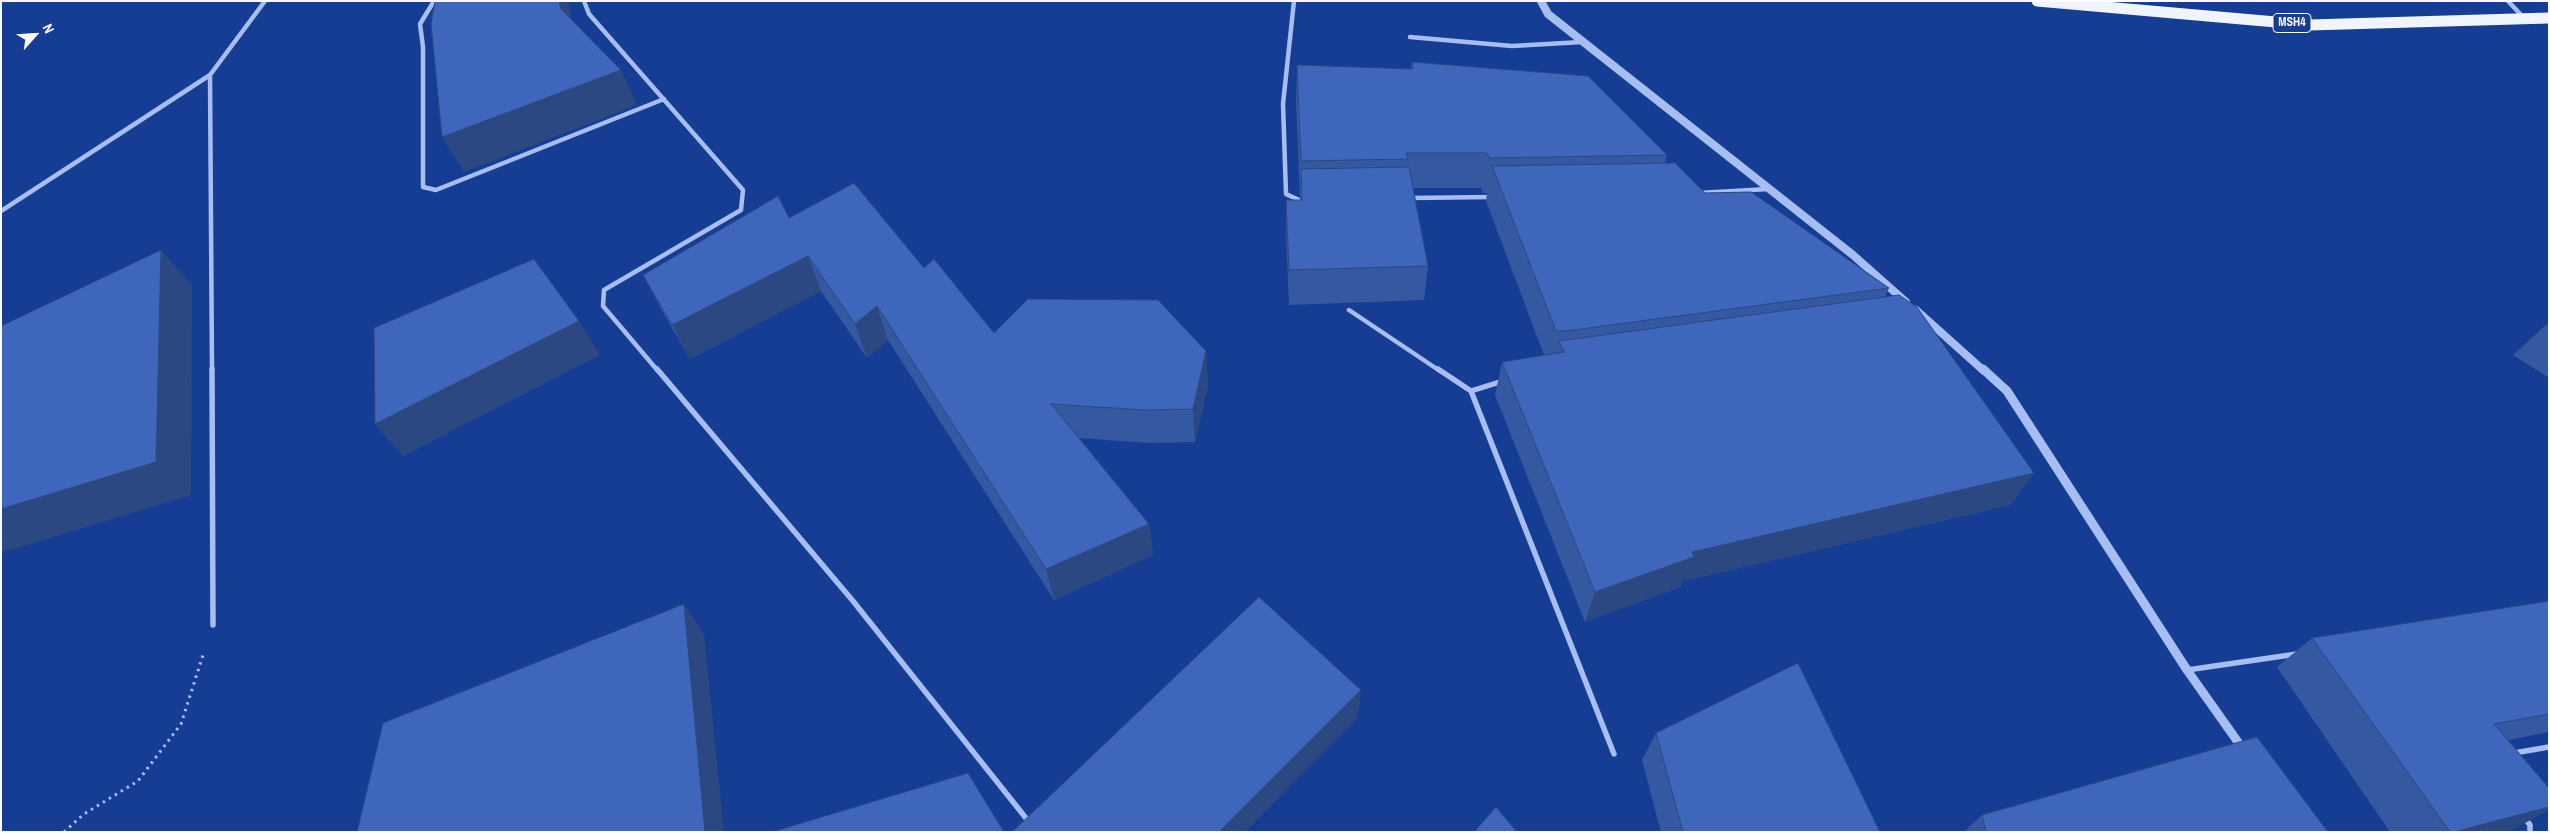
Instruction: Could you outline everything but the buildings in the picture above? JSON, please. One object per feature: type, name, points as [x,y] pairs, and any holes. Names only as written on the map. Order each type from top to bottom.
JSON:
[{"type":"main road","name":"MSH4","points":[[2037,1],[2310,25],[2549,18]]},
{"type":"street","points":[[1,211],[210,75],[265,1]]},
{"type":"street","points":[[434,1],[420,24],[423,47],[423,187],[436,190],[664,99]]},
{"type":"street","points":[[584,1],[589,14],[743,190],[741,210],[604,290],[603,306],[853,601],[1037,832]]},
{"type":"street","points":[[1294,1],[1283,104],[1286,194],[1298,200],[1308,200]]},
{"type":"street","points":[[1541,1],[1548,14],[1853,255],[2007,391],[2186,670],[2250,759]]},
{"type":"street","points":[[2508,1],[2525,19]]},
{"type":"street","points":[[1410,36],[1512,46],[1582,42]]},
{"type":"street","points":[[210,75],[213,625]]},
{"type":"street","points":[[1689,193],[1769,189]]},
{"type":"street","points":[[1406,198],[1503,197]]},
{"type":"street","points":[[1349,310],[1470,391],[1614,754]]},
{"type":"street","points":[[1916,320],[1926,319]]},
{"type":"street","points":[[1470,391],[1512,377]]},
{"type":"street","points":[[2186,670],[2307,652]]},
{"type":"street","points":[[2505,755],[2549,747]]},
{"type":"street","points":[[2520,810],[2530,825],[2530,832]]},
{"type":"path","points":[[64,832],[84,814],[138,781],[181,724],[213,625]]}]
